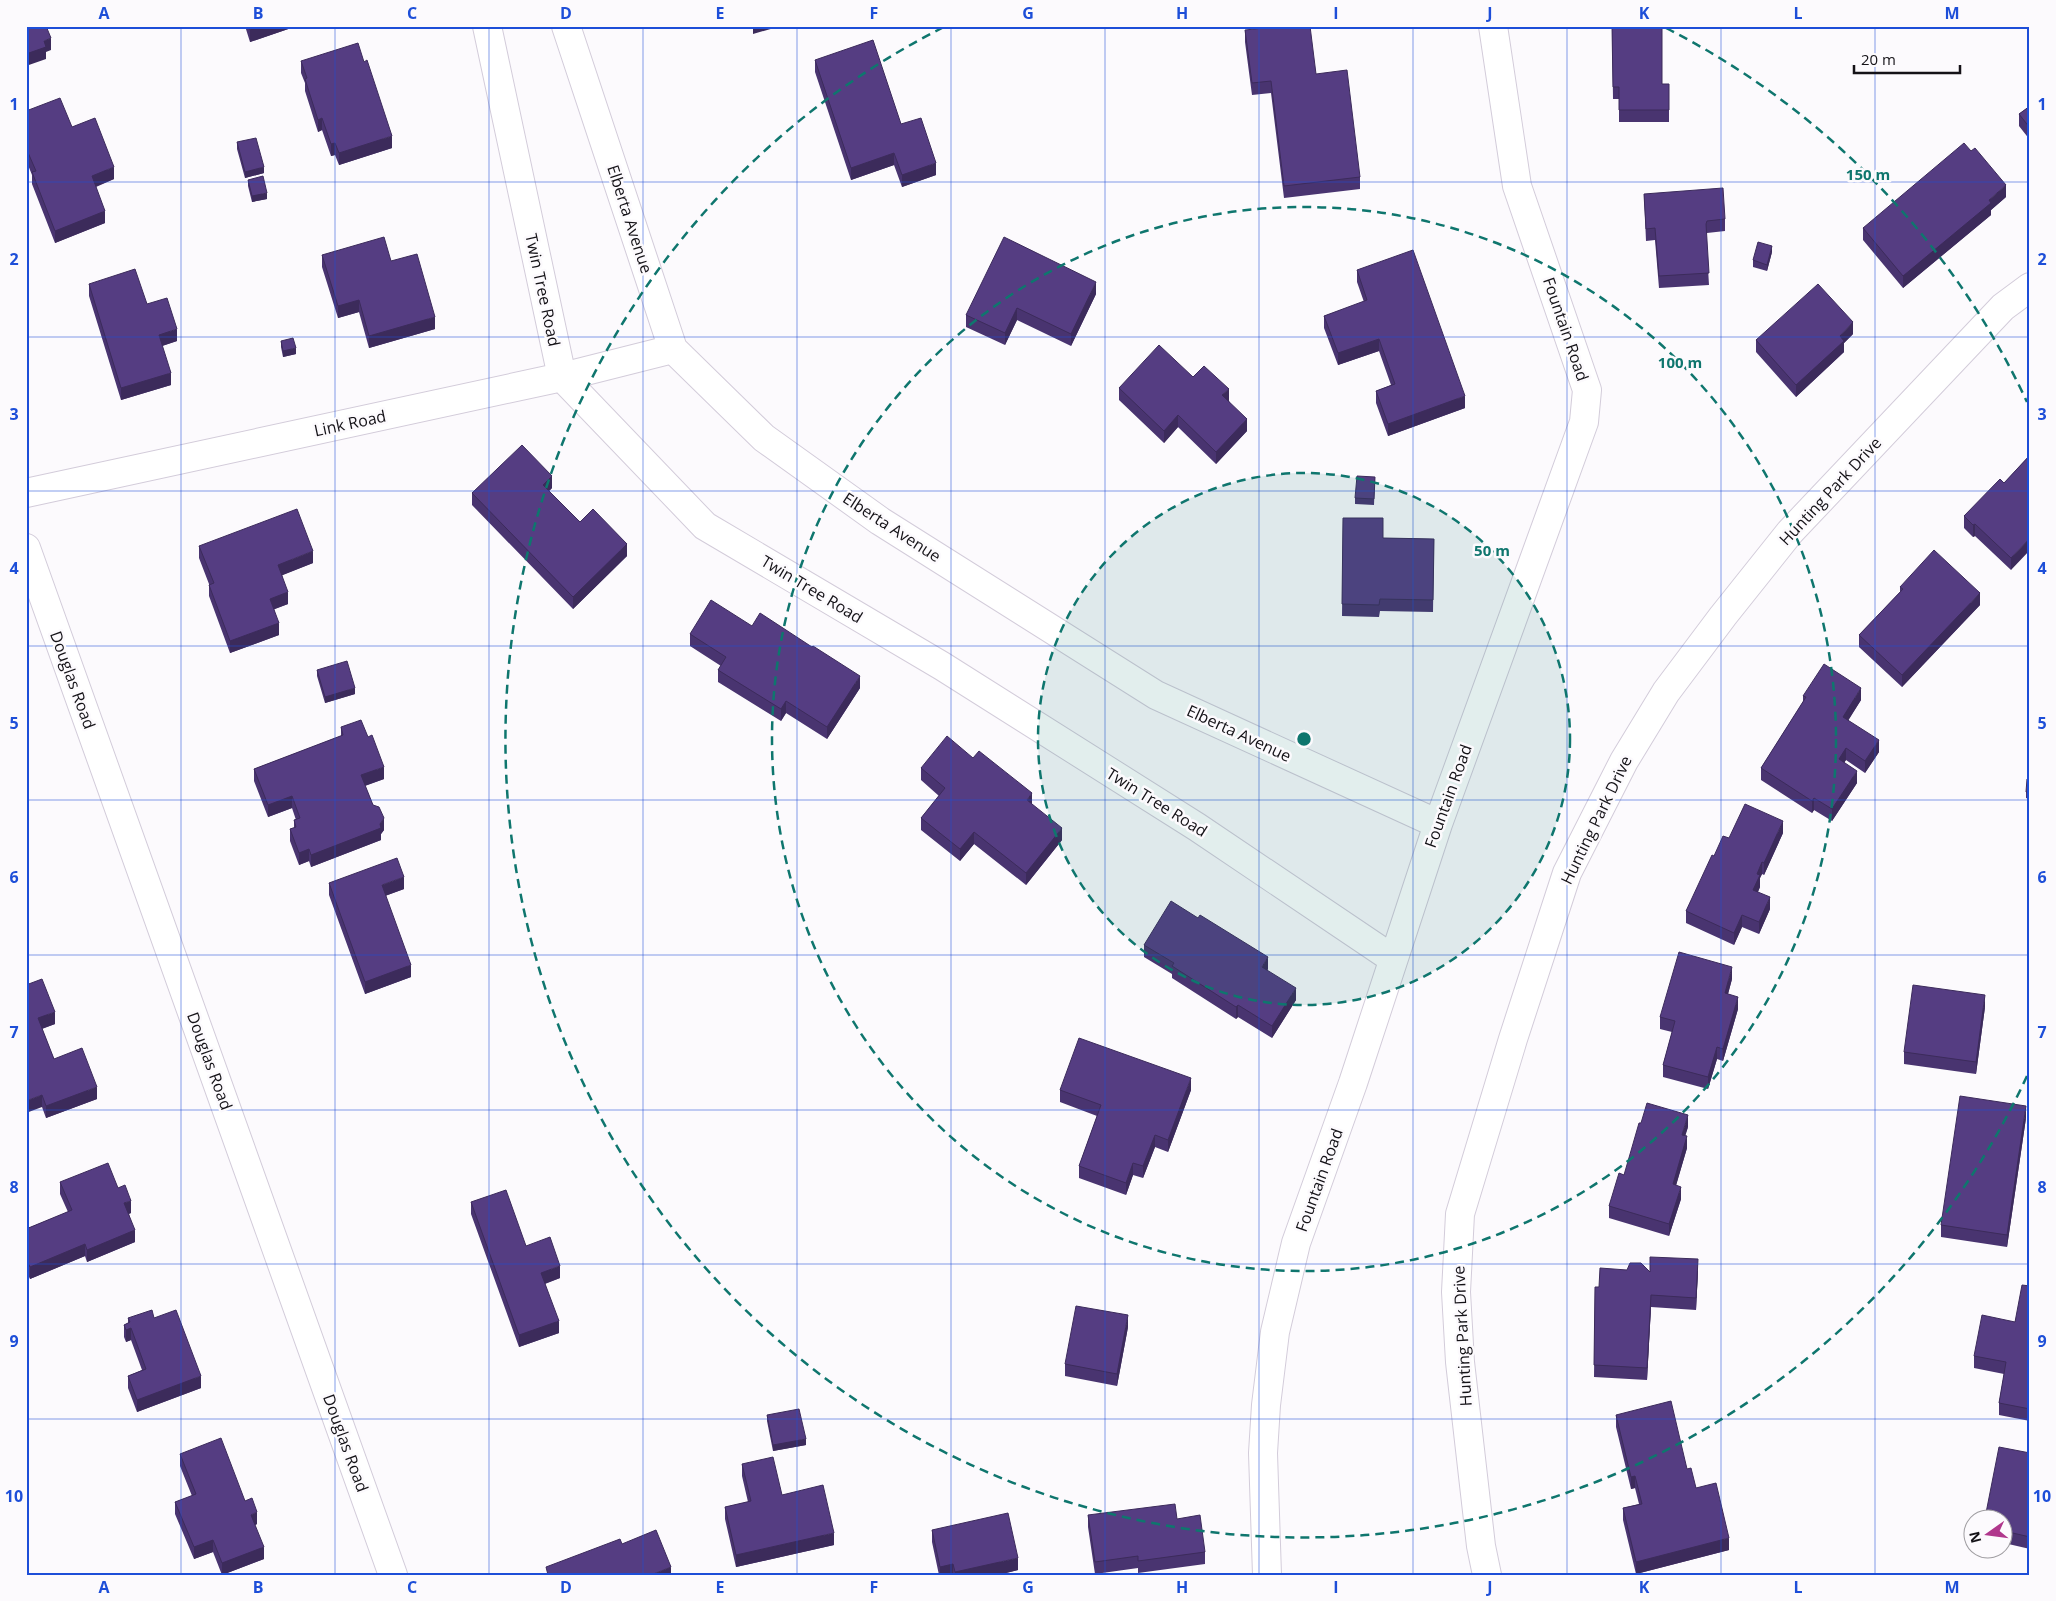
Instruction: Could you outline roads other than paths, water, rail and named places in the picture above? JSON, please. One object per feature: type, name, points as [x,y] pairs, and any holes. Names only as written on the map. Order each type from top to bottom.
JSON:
[{"type":"street","name":"Twin Tree Road","points":[[487,26],[562,377],[705,526],[942,666],[1197,827],[1394,959]]},
{"type":"street","name":"Elberta Avenue","points":[[566,26],[673,349],[764,438],[880,522],[1156,695],[1438,824]]},
{"type":"street","name":"Fountain Road","points":[[1267,1575],[1263,1453],[1266,1405],[1275,1332],[1296,1243],[1353,1083],[1438,824],[1584,422],[1587,390],[1517,186],[1493,26]]},
{"type":"street","name":"Hunting Park Drive","points":[[1487,1575],[1481,1546],[1460,1362],[1456,1292],[1460,1214],[1513,1039],[1567,873],[1624,761],[1666,692],[1790,532],[2004,307],[2030,288]]},
{"type":"street","name":"Link Road","points":[[26,493],[562,377],[673,349]]},
{"type":"street","name":"Douglas Road","points":[[26,548],[393,1575]]}]
